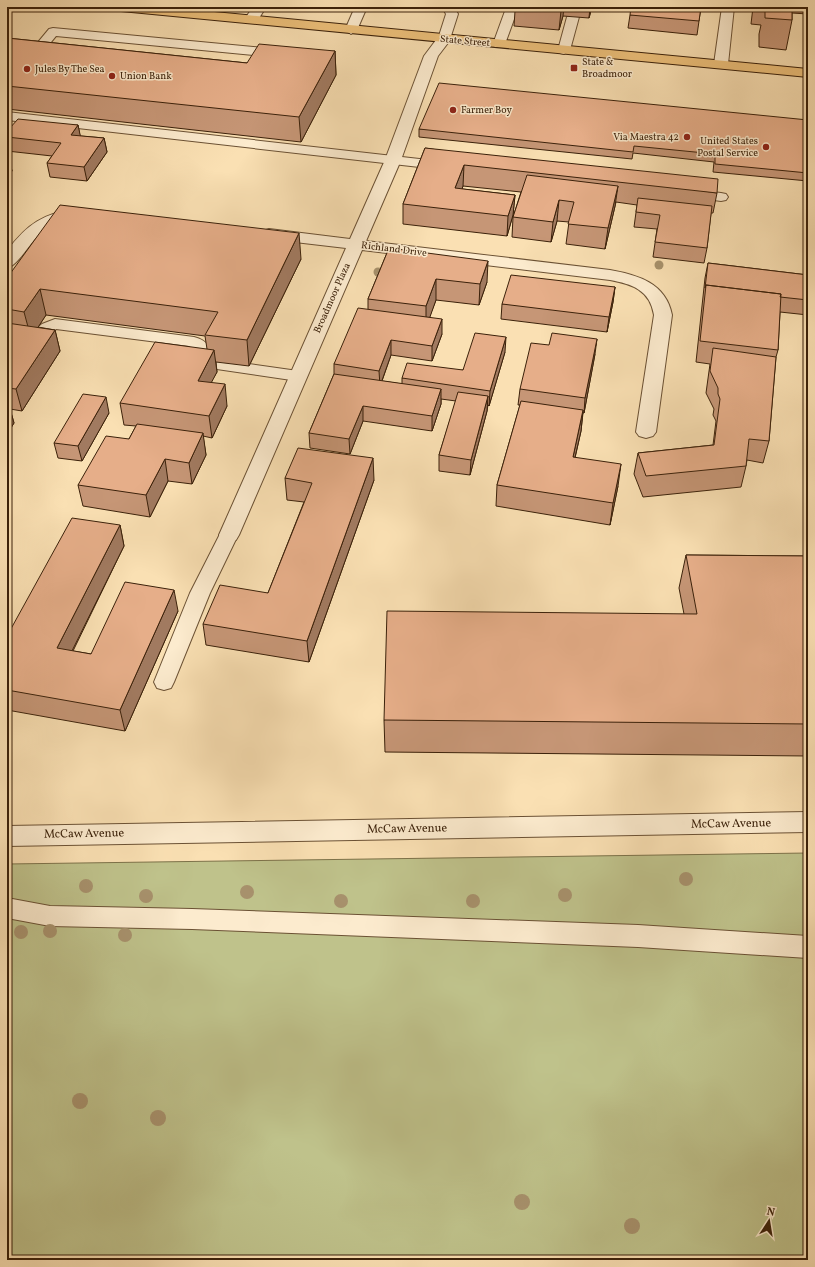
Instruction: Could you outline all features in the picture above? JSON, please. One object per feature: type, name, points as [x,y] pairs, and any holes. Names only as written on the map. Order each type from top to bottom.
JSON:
[{"type":"main road","name":"State Street","points":[[121,7],[184,10],[251,20],[808,73]]},
{"type":"street","points":[[251,20],[260,7]]},
{"type":"street","points":[[721,64],[722,45],[728,7]]},
{"type":"street","name":"Broadmoor Plaza","points":[[229,535],[393,160],[424,72],[431,56],[444,39]]},
{"type":"street","points":[[7,263],[26,236],[33,229],[44,222],[70,214],[92,213]]},
{"type":"street","name":"Richland Drive","points":[[255,232],[610,275],[638,282],[650,289],[658,297],[663,306],[663,315],[646,432]]},
{"type":"street","name":"McCaw Avenue","points":[[7,836],[808,822]]},
{"type":"lane","points":[[351,30],[361,7]]},
{"type":"lane","points":[[444,39],[452,14],[448,7]]},
{"type":"lane","points":[[499,44],[511,11]]},
{"type":"lane","points":[[564,50],[573,17]]},
{"type":"lane","points":[[53,32],[274,53],[263,64],[238,72],[38,50],[53,32]]},
{"type":"lane","points":[[7,116],[463,168]]},
{"type":"lane","points":[[674,191],[721,196]]},
{"type":"lane","points":[[7,338],[32,341],[38,338],[45,328],[55,324],[194,342],[201,347],[200,358],[202,362],[298,376]]},
{"type":"lane","points":[[164,682],[200,593],[229,535]]},
{"type":"lane","points":[[7,908],[50,916],[192,919],[638,936],[808,948]]},
{"type":"green space","points":[[808,853],[808,1260],[7,1260],[7,864]]},
{"type":"building","points":[[515,7],[562,7],[561,11]]},
{"type":"building","points":[[631,7],[701,7],[699,21],[630,15]]},
{"type":"building","points":[[765,7],[792,7],[792,20],[765,18]]},
{"type":"building","points":[[7,38],[247,63],[259,44],[335,51],[299,117],[7,86]]},
{"type":"building","points":[[439,83],[808,120],[808,173],[715,164],[715,154],[634,146],[633,152],[419,129]]},
{"type":"building","points":[[18,119],[78,125],[71,135],[104,138],[84,167],[47,163],[61,143],[7,137],[7,129],[9,129]]},
{"type":"building","points":[[425,148],[718,179],[717,193],[464,165],[455,188],[515,195],[508,216],[403,204]]},
{"type":"building","points":[[527,175],[618,186],[608,228],[568,224],[574,202],[559,200],[553,222],[513,217]]},
{"type":"building","points":[[638,198],[712,206],[707,248],[655,242],[660,215],[636,212]]},
{"type":"building","points":[[60,205],[299,233],[247,340],[205,335],[218,312],[40,289],[24,312],[7,309],[7,278]]},
{"type":"building","points":[[389,248],[488,261],[480,284],[436,279],[426,306],[368,299]]},
{"type":"building","points":[[708,263],[808,275],[808,300],[780,297],[781,294],[706,285],[705,288]]},
{"type":"building","points":[[511,275],[615,287],[609,317],[502,304]]},
{"type":"building","points":[[706,285],[781,294],[778,350],[700,341]]},
{"type":"building","points":[[358,308],[442,319],[432,346],[391,340],[379,371],[334,364]]},
{"type":"building","points":[[7,323],[55,330],[16,389],[7,388]]},
{"type":"building","points":[[475,333],[506,337],[490,391],[402,378],[407,363],[463,370]]},
{"type":"building","points":[[552,333],[597,339],[585,398],[520,389],[531,343],[549,345]]},
{"type":"building","points":[[155,342],[214,350],[198,381],[225,384],[209,416],[120,403]]},
{"type":"building","points":[[713,348],[776,357],[769,441],[749,439],[746,466],[646,476],[638,453],[714,445],[720,399],[718,388],[710,371]]},
{"type":"building","points":[[334,374],[441,389],[432,416],[363,406],[349,439],[309,433]]},
{"type":"building","points":[[458,392],[488,396],[471,460],[439,455]]},
{"type":"building","points":[[83,394],[106,397],[78,446],[54,443]]},
{"type":"building","points":[[521,401],[583,410],[573,457],[621,464],[613,503],[497,485]]},
{"type":"building","points":[[137,424],[203,433],[189,463],[165,459],[146,495],[78,485],[106,436],[129,439]]},
{"type":"building","points":[[298,448],[373,458],[307,641],[203,624],[220,585],[268,593],[312,483],[285,478]]},
{"type":"building","points":[[72,518],[120,525],[57,648],[91,654],[125,582],[174,590],[120,710],[7,690],[7,636]]},
{"type":"building","points":[[686,555],[808,556],[808,724],[384,720],[387,611],[697,614]]},
{"type":"place","name":"State & Broadmoor","points":[[574,68]]},
{"type":"place","name":"Jules By The Sea","points":[[27,69]]},
{"type":"place","name":"Union Bank","points":[[112,76]]},
{"type":"place","name":"Farmer Boy","points":[[453,110]]},
{"type":"place","name":"Via Maestra 42","points":[[687,137]]},
{"type":"place","name":"United States Postal Service","points":[[766,147]]}]
